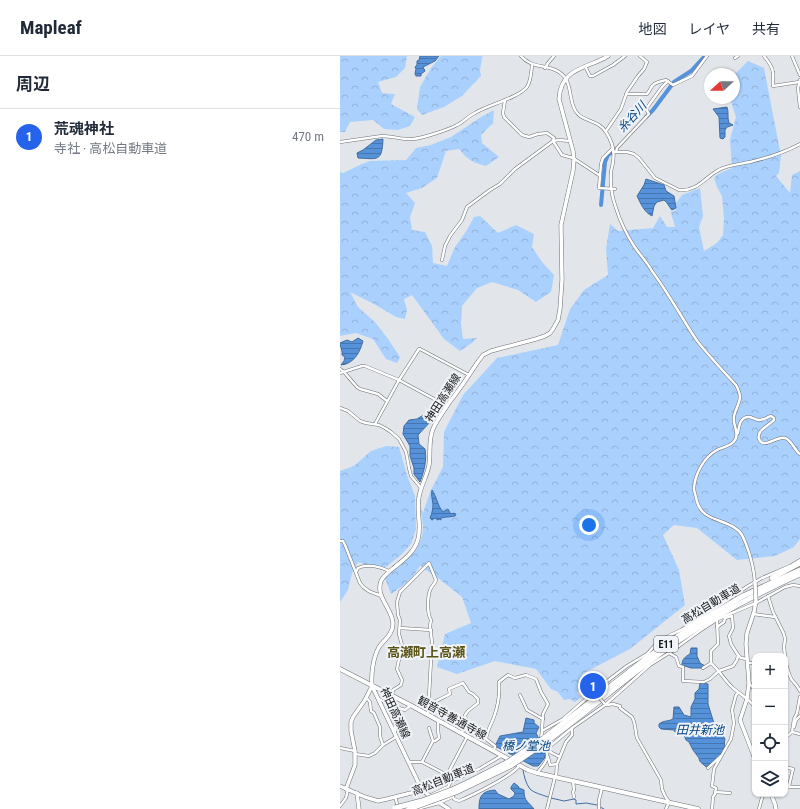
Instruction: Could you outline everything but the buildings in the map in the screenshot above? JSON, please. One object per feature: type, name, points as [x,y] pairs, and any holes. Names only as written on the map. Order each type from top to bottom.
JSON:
[{"type":"highway","points":[[728,604],[800,562]]},
{"type":"highway","name":"高松自動車道","points":[[545,740],[648,657],[691,627],[749,593],[800,570]]},
{"type":"highway","name":"高松自動車道","points":[[409,809],[454,793],[510,763],[566,727],[622,682],[674,644],[716,616],[730,608],[767,593],[800,574]]},
{"type":"highway","points":[[767,593],[800,578]]},
{"type":"highway","name":"高松自動車道","points":[[396,809],[454,793]]},
{"type":"main road","points":[[566,79],[577,70],[608,56]]},
{"type":"main road","name":"神田高瀬線","points":[[449,809],[439,802],[427,797],[408,762],[372,686],[374,663],[377,652],[393,627],[392,618],[380,590],[381,582],[383,577],[389,571],[409,555],[417,543],[419,533],[418,499],[428,467],[432,432],[447,406],[480,359],[487,353],[499,348],[541,338],[550,333],[558,320],[562,285],[561,225],[573,171],[574,158],[559,99],[562,85],[566,79]]},
{"type":"main road","points":[[752,750],[740,720],[747,699],[749,683],[746,644],[747,633],[756,602],[755,582]]},
{"type":"main road","name":"観音寺善通寺線","points":[[340,669],[411,705],[519,766],[537,773],[669,802],[687,808],[698,809]]},
{"type":"main road","points":[[347,789],[355,765],[355,752],[351,722],[372,686]]},
{"type":"main road","points":[[340,786],[378,801],[423,790]]},
{"type":"main road","points":[[357,792],[359,809]]},
{"type":"main road","points":[[772,797],[776,809]]},
{"type":"street","points":[[521,56],[531,64],[558,71],[562,74],[568,82],[575,111],[582,117],[601,126],[606,131],[614,151],[611,171],[613,196],[617,212],[628,236],[652,269],[689,330],[736,385],[741,396],[734,418],[737,436]]},
{"type":"street","points":[[545,68],[554,56]]},
{"type":"street","points":[[585,66],[589,74],[593,76],[613,66],[625,56]]},
{"type":"street","points":[[606,131],[621,109],[626,94],[646,67],[647,62],[640,56]]},
{"type":"street","points":[[613,189],[599,188],[599,175],[604,158],[614,151],[649,114],[647,111],[662,87],[671,82],[692,76],[707,56]]},
{"type":"street","points":[[764,56],[773,71],[773,86],[800,81],[798,88],[800,107]]},
{"type":"street","points":[[792,56],[800,75]]},
{"type":"street","points":[[340,142],[382,136],[412,139],[456,126],[474,113],[523,90],[527,86],[530,79],[532,66]]},
{"type":"street","points":[[626,94],[647,94],[654,84],[666,80],[671,82]]},
{"type":"street","points":[[505,99],[503,113],[504,117],[522,135],[529,136],[547,133],[554,138],[554,141],[562,155],[574,158],[599,175]]},
{"type":"street","points":[[442,260],[445,246],[450,236],[462,220],[467,207],[500,184],[515,169],[554,141],[570,141]]},
{"type":"street","points":[[614,151],[634,154],[655,178],[684,191],[692,189],[717,170],[752,162],[800,144]]},
{"type":"street","points":[[375,424],[399,380],[419,349],[469,375]]},
{"type":"street","points":[[340,374],[365,366],[399,380],[447,406]]},
{"type":"street","points":[[340,369],[357,387],[378,394],[387,401]]},
{"type":"street","points":[[340,408],[348,411],[360,421],[386,428],[400,439],[406,452],[411,476],[421,488]]},
{"type":"street","points":[[755,582],[753,566],[742,535],[735,528],[704,514],[698,507],[694,490],[696,477],[709,456],[732,444],[737,436],[740,422],[747,417],[758,420],[771,416],[774,418],[774,420],[759,434],[758,438],[760,441],[762,443],[767,443],[779,438],[786,438],[796,452],[800,454]]},
{"type":"street","points":[[340,541],[343,541],[345,545],[363,588],[382,596]]},
{"type":"street","points":[[542,731],[563,719],[627,666],[647,654],[660,640],[681,630],[755,582],[800,562]]},
{"type":"street","points":[[340,748],[369,756],[375,753],[396,735],[392,706],[394,696],[393,690],[401,685],[402,680],[397,668],[402,645],[399,634],[400,620],[397,602],[400,592],[429,563],[436,580],[430,589],[428,602],[432,642],[428,715]]},
{"type":"street","points":[[356,573],[356,570],[362,566],[375,567],[389,571]]},
{"type":"street","points":[[547,749],[604,704],[642,671],[701,630],[717,620],[756,602],[767,593],[789,586],[800,586]]},
{"type":"street","points":[[767,593],[773,612],[784,634],[785,653]]},
{"type":"street","points":[[698,612],[692,615],[692,618],[694,619],[700,615],[702,616]]},
{"type":"street","points":[[753,614],[776,617]]},
{"type":"street","points":[[725,617],[732,616],[733,628],[729,636],[731,644],[738,656],[748,659]]},
{"type":"street","points":[[717,627],[724,622],[725,617]]},
{"type":"street","points":[[717,620],[718,644],[711,651],[711,663],[732,688],[752,703]]},
{"type":"street","points":[[400,628],[430,630]]},
{"type":"street","points":[[669,653],[676,657],[679,666],[683,667],[683,681],[704,682],[719,671],[733,666],[738,656]]},
{"type":"street","points":[[703,668],[711,663]]},
{"type":"street","points":[[788,672],[791,679],[800,691]]},
{"type":"street","points":[[494,751],[495,746],[486,739],[487,731],[496,709],[499,682],[508,675],[515,678],[526,674],[536,679],[548,704],[543,714],[541,738],[547,749],[550,765],[557,764]]},
{"type":"street","points":[[429,703],[433,703],[450,694],[449,689],[463,683],[469,692],[478,699],[478,703],[465,715],[466,720],[462,734]]},
{"type":"street","points":[[749,683],[754,689]]},
{"type":"street","points":[[594,692],[604,704]]},
{"type":"street","points":[[712,809],[713,797],[716,788],[712,786],[714,769],[719,763],[721,756],[731,739],[734,723],[732,710],[738,693]]},
{"type":"street","points":[[520,695],[527,710],[543,719]]},
{"type":"street","points":[[366,697],[370,702],[371,711],[374,713],[380,727],[380,736],[383,745]]},
{"type":"street","points":[[792,731],[800,697]]},
{"type":"street","points":[[378,699],[392,706],[405,710],[411,705]]},
{"type":"street","points":[[604,704],[620,706],[620,708],[634,719],[637,738],[661,780],[664,796],[669,802],[666,809]]},
{"type":"street","points":[[788,735],[792,731],[796,720],[800,716]]},
{"type":"street","points":[[422,762],[433,741],[439,738],[438,720]]},
{"type":"street","points":[[429,728],[433,741]]},
{"type":"street","points":[[548,809],[556,777],[557,764],[566,742],[572,735],[572,728]]},
{"type":"street","points":[[792,731],[800,734]]},
{"type":"street","points":[[447,775],[467,737]]},
{"type":"street","points":[[547,749],[560,757]]},
{"type":"street","points":[[431,809],[427,797],[448,787],[452,781],[479,769],[501,756]]},
{"type":"street","points":[[537,773],[546,762],[548,756]]},
{"type":"street","points":[[708,768],[721,756]]},
{"type":"street","points":[[408,762],[422,762],[447,775],[452,781]]},
{"type":"street","points":[[448,787],[454,793],[454,799],[458,801],[511,774],[519,766]]},
{"type":"street","points":[[788,768],[793,769],[789,786],[800,787]]},
{"type":"street","points":[[573,781],[574,797]]},
{"type":"street","points":[[599,809],[599,800],[602,787]]},
{"type":"street","points":[[340,806],[346,798],[347,789]]},
{"type":"street","points":[[715,792],[730,793]]},
{"type":"street","points":[[417,809],[439,802],[454,793]]},
{"type":"street","points":[[395,797],[396,809]]},
{"type":"street","points":[[759,809],[762,797]]},
{"type":"green space","points":[[340,56],[407,56],[405,68],[396,77],[378,82],[382,93],[395,94],[391,104],[415,117],[410,126],[398,130],[384,129],[373,120],[350,122],[345,132],[340,132]]},
{"type":"green space","points":[[441,56],[483,56],[480,70],[481,76],[462,96],[444,107],[422,115],[417,109],[420,87],[431,68]]},
{"type":"green space","points":[[748,61],[764,68],[781,156],[779,173],[776,176],[790,193],[792,175],[800,171],[800,539],[794,547],[775,556],[737,560],[697,528],[674,525],[663,535],[679,570],[685,605],[630,649],[582,674],[584,682],[577,693],[581,697],[575,702],[570,699],[564,700],[558,692],[551,689],[536,669],[495,661],[457,674],[437,667],[445,634],[471,623],[462,597],[420,566],[414,575],[404,585],[391,594],[385,578],[411,556],[420,542],[423,525],[420,506],[423,513],[430,492],[443,467],[444,432],[463,395],[497,358],[558,345],[570,309],[584,290],[608,275],[606,249],[610,224],[618,231],[653,228],[660,216],[667,227],[675,227],[670,209],[672,212],[676,210],[676,203],[682,195],[700,188],[703,216],[699,227],[704,251],[717,243],[723,235],[724,219],[722,196],[714,178],[718,174],[732,168],[730,140],[736,117],[732,104],[740,104],[740,69]]},
{"type":"green space","points":[[494,110],[493,123],[481,135],[482,143],[499,157],[486,166],[471,160],[459,149],[446,151],[437,178],[422,188],[406,193],[415,203],[410,217],[412,230],[425,232],[432,246],[433,263],[447,266],[455,247],[474,217],[480,216],[498,233],[516,225],[534,234],[532,247],[542,262],[554,275],[551,292],[536,302],[518,290],[492,282],[477,288],[462,306],[461,325],[463,339],[477,338],[460,351],[444,339],[412,295],[404,299],[407,310],[405,319],[396,317],[350,292],[358,307],[375,322],[400,357],[397,363],[386,359],[373,339],[356,333],[340,336],[340,172],[343,173],[370,161],[406,160],[416,148],[431,145],[451,137]]},
{"type":"green space","points":[[386,446],[399,447],[415,496],[416,529],[411,544],[401,555],[382,570],[358,562],[352,573],[348,590],[340,602],[340,471],[354,466],[371,451]]},
{"type":"water","points":[[420,56],[439,56],[435,61],[423,67],[425,71],[421,74],[421,76],[416,76],[415,67]]},
{"type":"water","points":[[727,107],[729,123],[733,125],[727,127],[725,130],[725,137],[723,139],[720,138],[719,117],[713,109]]},
{"type":"water","points":[[383,139],[381,152],[378,158],[358,158],[357,153],[376,140]]},
{"type":"water","points":[[646,179],[664,185],[666,191],[674,196],[676,208],[672,210],[664,200],[657,202],[654,206],[652,216],[647,212],[643,208],[637,196]]},
{"type":"water","points":[[358,338],[363,341],[356,357],[350,362],[341,365],[345,357],[342,355],[340,343],[347,340],[352,342]]},
{"type":"water","points":[[425,414],[431,421],[418,435],[419,444],[425,449],[426,453],[425,466],[420,482],[414,474],[414,468],[410,456],[410,446],[403,434],[404,426],[409,420],[417,419]]},
{"type":"water","points":[[432,490],[439,507],[443,512],[448,509],[450,513],[456,514],[455,516],[441,518],[441,520],[437,520],[435,518],[432,520],[430,518],[433,506]]},
{"type":"water","points":[[691,648],[697,648],[697,656],[700,663],[705,666],[703,668],[691,668],[682,665],[684,658],[690,654]]},
{"type":"water","name":"田井新池","points":[[700,683],[708,684],[708,704],[717,733],[722,734],[725,739],[721,754],[706,767],[700,761],[684,735],[675,732],[674,730],[661,729],[659,727],[659,724],[673,719],[674,707],[679,707],[684,715],[691,717],[691,707]]},
{"type":"water","name":"橋ノ堂池","points":[[526,718],[534,720],[534,723],[539,727],[536,733],[546,753],[544,759],[538,766],[533,766],[495,746],[500,736],[523,732]]},
{"type":"water","points":[[514,783],[519,788],[524,790],[527,801],[534,809],[479,809],[480,798],[484,793],[495,790],[498,794],[509,799],[514,796],[515,793],[511,787]]},
{"type":"waterway","name":"糸谷川","points":[[646,117],[674,82],[691,71],[705,56]]},
{"type":"waterway","name":"糸谷川","points":[[601,205],[605,162],[608,155],[616,150]]},
{"type":"waterway","points":[[523,770],[526,782],[530,789],[536,793],[548,797]]},
{"type":"waterway","points":[[551,798],[564,801],[574,799],[576,800],[576,804],[586,803],[597,805]]},
{"type":"waterway","points":[[600,807],[604,809]]},
{"type":"tunnel","points":[[660,640],[669,653]]},
{"type":"place","name":"荒魂神社","points":[[593,686]]},
{"type":"district","name":"高瀬町上高瀬","points":[[426,652]]}]
